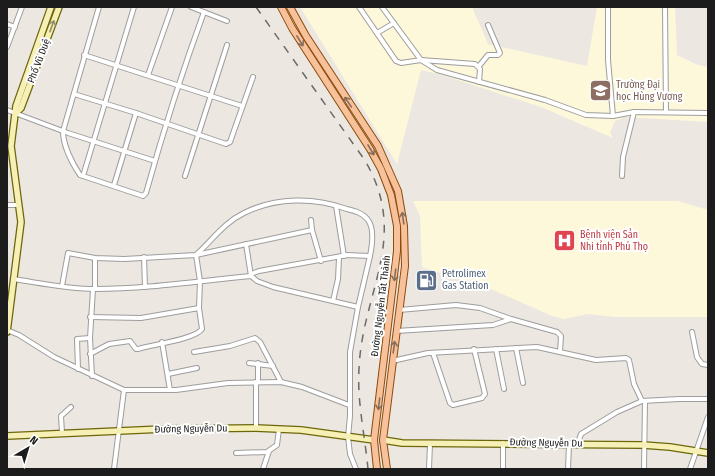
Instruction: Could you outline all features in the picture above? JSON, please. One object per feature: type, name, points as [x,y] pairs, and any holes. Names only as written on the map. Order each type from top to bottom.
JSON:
[{"type":"main road","points":[[282,8],[290,7]]},
{"type":"main road","name":"Đường Nguyễn Tất Thành","points":[[290,7],[302,30],[378,146],[398,191],[404,226],[405,252],[383,440],[387,469]]},
{"type":"main road","name":"Đường Nguyễn Tất Thành","points":[[282,8],[295,34],[370,149],[381,169],[391,195],[396,226],[397,251],[374,440],[377,469]]},
{"type":"main road","points":[[384,360],[392,361]]},
{"type":"street","points":[[7,47],[22,7]]},
{"type":"street","name":"Phố Vũ Duệ","points":[[7,331],[11,282],[21,222],[12,146],[12,133],[16,106],[51,7]]},
{"type":"street","name":"Phố Vũ Duệ","points":[[16,114],[21,108],[59,7]]},
{"type":"street","points":[[99,7],[63,131],[67,151],[78,172],[83,176],[145,195],[168,124],[178,84],[204,12]]},
{"type":"street","points":[[83,176],[134,7]]},
{"type":"street","points":[[148,75],[172,7]]},
{"type":"street","points":[[191,7],[199,8],[204,12],[227,21]]},
{"type":"street","points":[[359,7],[396,61],[421,60],[475,64],[479,66]]},
{"type":"street","points":[[382,7],[421,60],[437,70],[545,100],[586,115],[613,116],[634,112],[708,113]]},
{"type":"street","points":[[608,7],[608,60],[613,116]]},
{"type":"street","points":[[665,7],[666,112]]},
{"type":"street","points":[[377,33],[394,23]]},
{"type":"street","points":[[7,24],[16,26]]},
{"type":"street","points":[[479,82],[479,66],[488,55],[498,55],[500,53],[488,25]]},
{"type":"street","points":[[185,176],[226,45]]},
{"type":"street","points":[[84,56],[116,64],[242,106]]},
{"type":"street","points":[[74,94],[136,113],[226,144],[229,143],[253,77]]},
{"type":"street","points":[[7,110],[63,131],[156,161]]},
{"type":"street","points":[[622,176],[623,157],[634,112]]},
{"type":"street","points":[[114,185],[136,113]]},
{"type":"street","points":[[196,255],[226,225],[239,215],[254,208],[269,204],[301,200],[336,206],[361,214],[369,221],[373,243],[358,308],[350,352],[348,437],[350,454],[356,469]]},
{"type":"street","points":[[7,205],[19,205]]},
{"type":"street","points":[[336,206],[344,256]]},
{"type":"street","points":[[311,220],[312,230],[321,261]]},
{"type":"street","points":[[62,286],[68,253],[95,258],[196,255],[312,230]]},
{"type":"street","points":[[246,244],[251,275],[257,281],[302,296],[333,300],[358,308]]},
{"type":"street","points":[[90,354],[110,344],[123,341],[132,342],[136,349],[181,339],[200,331],[200,281],[196,255]]},
{"type":"street","points":[[11,282],[94,289],[145,287],[251,275],[259,271],[344,256],[370,256]]},
{"type":"street","points":[[144,257],[145,287]]},
{"type":"street","points":[[92,376],[90,354],[90,316],[94,289],[95,258]]},
{"type":"street","points":[[333,300],[338,279],[339,258]]},
{"type":"street","points":[[399,310],[462,306],[480,308],[511,319],[537,325],[560,334],[560,352]]},
{"type":"street","points":[[90,316],[142,318],[199,308]]},
{"type":"street","points":[[396,331],[493,325],[511,319]]},
{"type":"street","points":[[7,331],[18,335],[46,353],[124,390],[170,390],[228,383],[281,382],[302,387],[349,405]]},
{"type":"street","points":[[692,332],[697,357],[702,364],[708,365]]},
{"type":"street","points":[[194,352],[230,346],[253,337],[260,342],[281,382]]},
{"type":"street","points":[[78,369],[77,339],[90,338]]},
{"type":"street","points":[[162,342],[170,390]]},
{"type":"street","points":[[392,361],[433,353],[474,349],[537,347],[596,360],[628,358],[634,384],[644,401],[644,469]]},
{"type":"street","points":[[516,348],[523,383]]},
{"type":"street","points":[[433,353],[450,402],[453,405],[482,398],[485,394],[474,349]]},
{"type":"street","points":[[496,349],[504,389]]},
{"type":"street","points":[[249,363],[273,366]]},
{"type":"street","points":[[256,428],[258,363]]},
{"type":"street","points":[[168,374],[196,368]]},
{"type":"street","points":[[114,469],[124,390]]},
{"type":"street","points":[[578,443],[581,434],[617,412],[644,401],[679,399],[708,400]]},
{"type":"street","points":[[62,433],[62,414],[71,407]]},
{"type":"street","points":[[690,469],[708,417]]},
{"type":"street","name":"Đường Nguyễn Du","points":[[7,436],[119,431],[256,428],[279,429],[374,440]]},
{"type":"street","points":[[236,453],[269,451],[276,446],[279,429]]},
{"type":"street","name":"Đường Nguyễn Du","points":[[383,440],[402,443],[578,443],[643,445],[708,453]]},
{"type":"street","points":[[429,469],[430,443]]},
{"type":"street","points":[[503,443],[503,469]]},
{"type":"street","points":[[568,469],[569,444]]},
{"type":"street","points":[[263,469],[269,451]]},
{"type":"shaded area","name":"Trường Đại học Hùng Vương","points":[[300,7],[472,7],[488,44],[587,66],[597,7],[675,7],[677,55],[698,65],[708,67],[708,122],[625,117],[615,121],[610,133],[613,138],[541,107],[442,75],[421,70],[397,164]]},
{"type":"shaded area","name":"Bệnh viện Sản Nhi tỉnh Phú Thọ","points":[[413,201],[678,201],[708,210],[708,317],[615,317],[588,314],[564,319],[552,316],[493,290],[422,267],[420,216]]},
{"type":"railway","points":[[256,7],[364,159],[377,187],[383,214],[384,239],[380,264],[362,341],[359,369],[360,406],[368,469]]},
{"type":"place","name":"Trường Đại học Hùng Vương","points":[[600,91]]},
{"type":"place","name":"Bệnh viện Sản Nhi tỉnh Phú Thọ","points":[[564,241]]},
{"type":"place","name":"Petrolimex Gas Station","points":[[426,280]]}]
